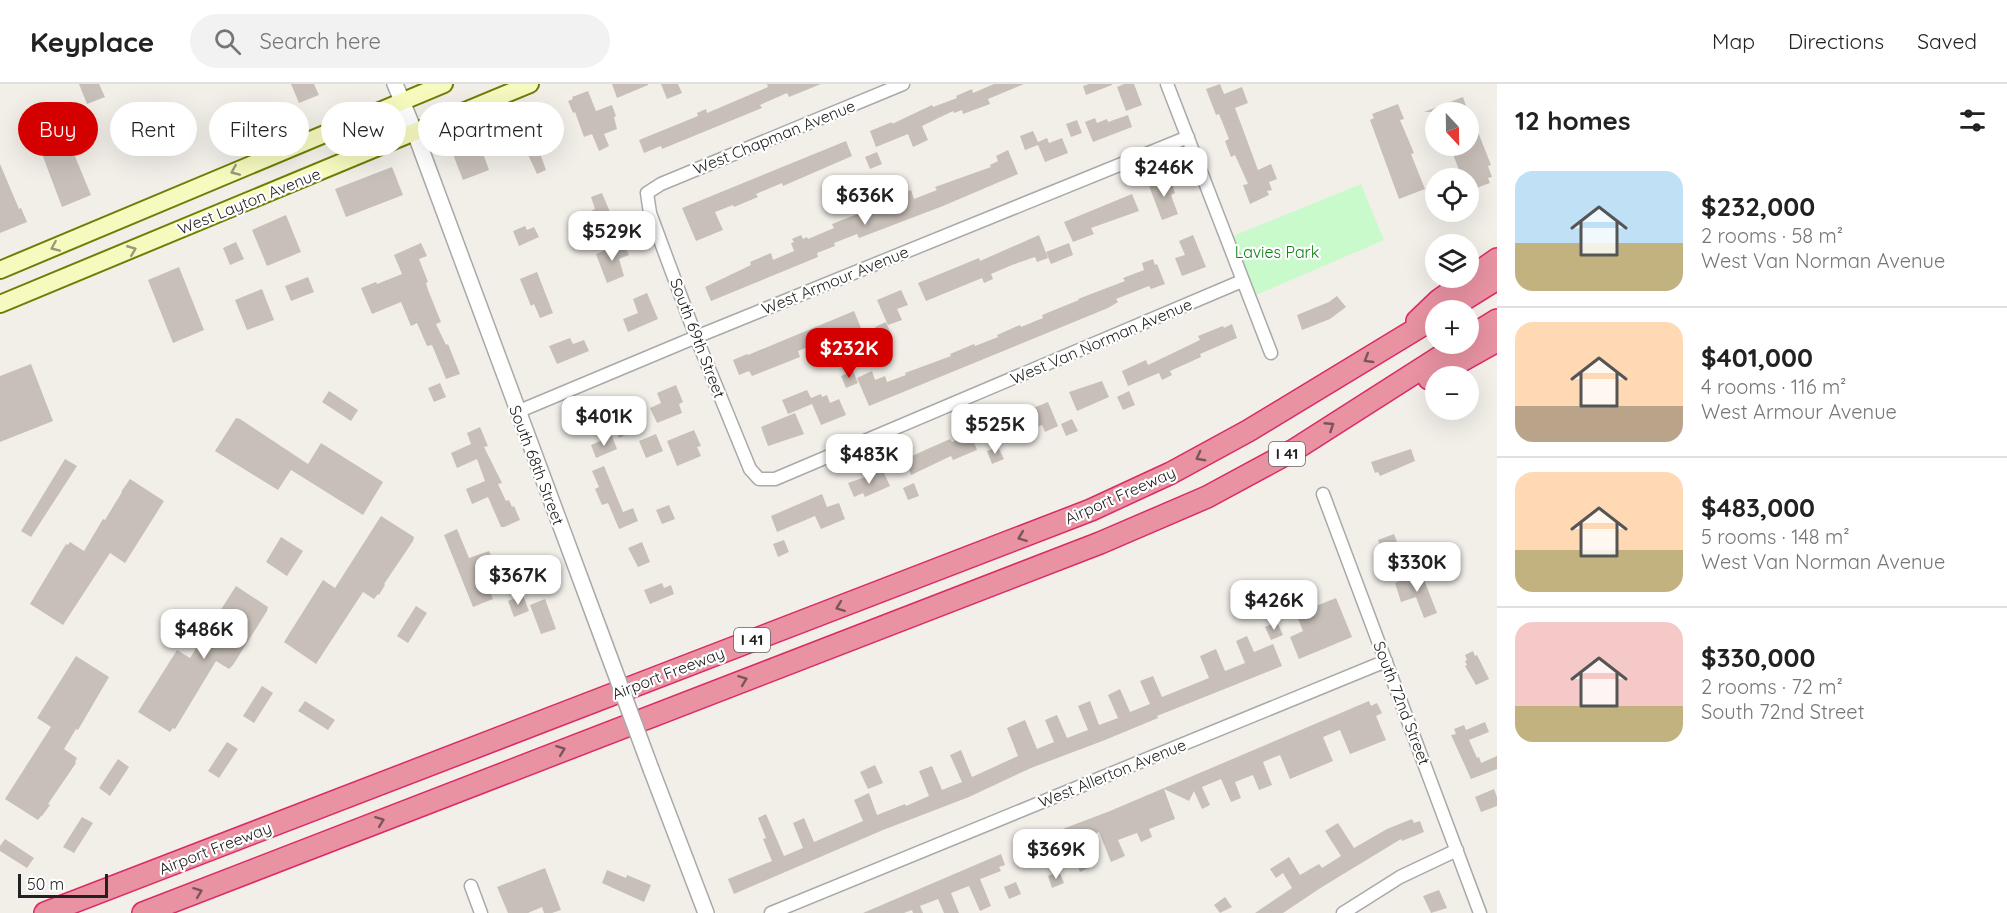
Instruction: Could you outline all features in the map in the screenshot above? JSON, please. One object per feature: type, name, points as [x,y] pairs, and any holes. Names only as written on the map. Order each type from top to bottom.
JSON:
[{"type":"highway","points":[[1394,343],[1439,300],[1497,259]]},
{"type":"highway","points":[[1462,300],[1497,279]]},
{"type":"highway","points":[[1479,331],[1497,320]]},
{"type":"highway","name":"Airport Freeway","points":[[45,913],[1090,510],[1171,473],[1248,431],[1425,324]]},
{"type":"highway","points":[[1363,405],[1398,397],[1497,341]]},
{"type":"highway","name":"Airport Freeway","points":[[143,913],[1100,543],[1207,497],[1294,450],[1444,354]]},
{"type":"main road","name":"West Layton Avenue","points":[[0,270],[444,84]]},
{"type":"main road","name":"West Layton Avenue","points":[[0,304],[530,84]]},
{"type":"street","name":"South 68th Street","points":[[395,84],[706,913]]},
{"type":"street","name":"West Chapman Avenue","points":[[647,193],[661,184],[903,84]]},
{"type":"street","points":[[1167,84],[1270,353]]},
{"type":"street","name":"West Armour Avenue","points":[[517,412],[1188,137]]},
{"type":"street","name":"South 69th Street","points":[[647,193],[650,213],[696,337],[750,469],[759,479]]},
{"type":"street","name":"West Van Norman Avenue","points":[[759,479],[775,479],[1242,281]]},
{"type":"street","name":"South 72nd Street","points":[[1323,494],[1480,913]]},
{"type":"street","name":"West Allerton Avenue","points":[[771,913],[1386,661]]},
{"type":"street","points":[[1343,913],[1400,877],[1457,850]]},
{"type":"street","points":[[471,886],[481,913]]},
{"type":"green space","name":"Lavies Park","points":[[1361,184],[1384,240],[1256,295],[1233,236]]},
{"type":"building","points":[[79,84],[99,84],[105,97],[86,102]]},
{"type":"building","points":[[291,84],[314,84],[319,95],[299,102]]},
{"type":"building","points":[[612,84],[648,84],[648,85],[617,98]]},
{"type":"building","points":[[661,84],[678,84],[682,93],[667,99]]},
{"type":"building","points":[[767,84],[821,84],[789,97],[787,93],[760,105],[762,108],[662,149],[661,146],[644,153],[639,140],[698,116],[697,113],[706,109],[707,113],[768,87]]},
{"type":"building","points":[[994,84],[1024,84],[988,99],[990,104],[963,114],[962,110],[954,113],[953,111],[922,126],[928,140],[913,147],[908,134],[876,147],[870,131],[892,122],[892,124],[932,105],[933,107],[957,98],[956,96],[972,89],[973,93]]},
{"type":"building","points":[[1134,84],[1142,105],[1126,111],[1117,87]]},
{"type":"building","points":[[1220,84],[1224,94],[1242,87],[1248,103],[1235,108],[1258,170],[1271,164],[1277,179],[1269,182],[1272,190],[1267,191],[1269,195],[1250,204],[1243,185],[1248,184],[1235,155],[1231,157],[1225,141],[1229,139],[1206,89]]},
{"type":"building","points":[[1112,85],[1086,95],[1083,86]]},
{"type":"building","points":[[588,91],[596,111],[612,105],[616,116],[614,117],[617,129],[604,134],[609,146],[599,151],[592,134],[584,137],[575,112],[573,113],[568,101]]},
{"type":"building","points":[[1463,97],[1465,102],[1450,102]]},
{"type":"building","points":[[1398,104],[1404,119],[1400,120],[1414,153],[1411,154],[1425,189],[1399,199],[1370,120],[1374,118],[1372,114]]},
{"type":"building","points":[[1128,115],[1132,127],[1093,142],[1085,122],[1095,118],[1097,123],[1107,119],[1108,122]]},
{"type":"building","points":[[1077,120],[1082,133],[1071,137],[1066,124]]},
{"type":"building","points":[[1033,131],[1038,142],[1047,138],[1049,143],[1062,138],[1068,153],[1045,162],[1038,145],[1025,150],[1020,136]]},
{"type":"building","points":[[1479,134],[1491,165],[1488,166],[1492,177],[1488,178],[1490,183],[1479,187],[1479,168],[1458,168],[1454,156],[1479,156]]},
{"type":"building","points":[[846,141],[852,156],[783,186],[782,183],[756,194],[758,197],[734,207],[733,205],[715,212],[723,230],[696,241],[682,208]]},
{"type":"building","points":[[1008,150],[1018,174],[859,238],[857,234],[834,243],[835,246],[817,253],[818,257],[711,301],[705,287],[771,253],[773,260],[794,251],[792,239],[801,235],[803,239],[807,237],[808,239],[834,228],[832,224],[898,198],[897,196],[911,190],[914,199],[937,190],[935,187],[991,167],[990,165],[998,161],[996,156]]},
{"type":"building","points":[[877,152],[882,164],[870,169],[865,157]]},
{"type":"building","points":[[43,156],[75,156],[91,195],[62,207]]},
{"type":"building","points":[[454,156],[484,156],[489,170],[463,180]]},
{"type":"building","points":[[529,156],[541,156],[546,170],[537,174]]},
{"type":"building","points":[[0,164],[27,222],[0,233]]},
{"type":"building","points":[[392,167],[403,195],[346,217],[335,189]]},
{"type":"building","points":[[1170,178],[1175,193],[1171,195],[1178,214],[1162,220],[1149,186]]},
{"type":"building","points":[[602,193],[615,224],[599,230],[591,211],[595,209],[591,197]]},
{"type":"building","points":[[1132,194],[1139,211],[1091,228],[1094,234],[1073,242],[1064,222]]},
{"type":"building","points":[[286,215],[301,252],[267,266],[252,230]]},
{"type":"building","points":[[525,226],[527,230],[534,227],[539,237],[519,246],[513,231]]},
{"type":"building","points":[[1039,235],[1048,258],[1037,262],[1035,257],[1012,265],[991,274],[993,279],[984,283],[982,278],[926,301],[918,283],[979,258],[980,261]]},
{"type":"building","points":[[1193,235],[1206,267],[1182,276],[1175,258],[1185,255],[1179,241]]},
{"type":"building","points":[[236,242],[244,259],[230,265],[223,248]]},
{"type":"building","points":[[421,243],[427,256],[419,259],[441,322],[436,324],[446,345],[448,344],[460,374],[446,379],[432,345],[427,346],[417,323],[411,326],[401,302],[372,314],[361,288],[402,274],[394,255]]},
{"type":"building","points":[[623,243],[629,255],[619,259],[624,276],[607,283],[596,254]]},
{"type":"building","points":[[1069,243],[1073,255],[1051,264],[1046,252]]},
{"type":"building","points":[[1153,259],[1165,284],[1151,289],[1149,286],[1116,299],[1118,302],[1108,308],[869,406],[857,378],[872,371],[875,380],[885,376],[887,382],[906,375],[905,373],[951,356],[950,354],[974,344],[975,346],[998,337],[997,335],[1043,318],[1042,315],[1078,299],[1125,281],[1123,278],[1144,270],[1142,263]]},
{"type":"building","points":[[179,267],[204,330],[173,343],[148,280]]},
{"type":"building","points":[[537,272],[553,313],[540,318],[534,304],[531,306],[520,279]]},
{"type":"building","points":[[308,277],[314,292],[291,301],[285,286]]},
{"type":"building","points":[[262,289],[274,320],[247,330],[235,300]]},
{"type":"building","points":[[901,290],[908,305],[897,309],[902,320],[888,325],[877,300]]},
{"type":"building","points":[[647,293],[658,319],[628,332],[623,319],[638,313],[633,299]]},
{"type":"building","points":[[1337,296],[1346,307],[1330,319],[1302,330],[1297,315],[1329,302]]},
{"type":"building","points":[[854,311],[861,328],[841,337],[839,331],[817,340],[818,343],[798,351],[800,357],[752,376],[749,371],[739,375],[733,360]]},
{"type":"building","points":[[886,322],[891,334],[880,339],[875,327]]},
{"type":"building","points":[[1232,324],[1237,338],[1200,354],[1201,357],[1170,371],[1172,375],[1162,380],[1159,373],[1128,386],[1122,371],[1146,360],[1148,365],[1200,340],[1198,336]]},
{"type":"building","points":[[570,338],[573,344],[584,340],[589,351],[557,364],[549,346]]},
{"type":"building","points":[[31,364],[53,421],[0,442],[0,376]]},
{"type":"building","points":[[853,371],[858,383],[846,388],[841,376]]},
{"type":"building","points":[[1102,381],[1109,397],[1077,411],[1069,392]]},
{"type":"building","points":[[440,383],[446,397],[434,402],[428,388]]},
{"type":"building","points":[[676,385],[683,402],[679,404],[682,413],[657,423],[650,408],[661,403],[657,393]]},
{"type":"building","points":[[807,390],[811,398],[821,394],[822,397],[827,395],[830,403],[839,399],[846,415],[821,425],[812,404],[788,414],[782,400]]},
{"type":"building","points":[[329,391],[358,410],[351,421],[322,402]]},
{"type":"building","points":[[1129,391],[1135,405],[1123,410],[1117,397]]},
{"type":"building","points":[[1048,402],[1058,426],[1045,432],[1042,425],[1031,430],[1030,426],[998,439],[991,421],[1014,411],[1016,415]]},
{"type":"building","points":[[795,413],[804,434],[768,446],[761,427]]},
{"type":"building","points":[[236,418],[308,464],[321,443],[383,482],[363,515],[291,470],[278,490],[215,451]]},
{"type":"building","points":[[627,419],[632,432],[619,438],[614,425]]},
{"type":"building","points":[[1072,419],[1078,431],[1066,436],[1061,424]]},
{"type":"building","points":[[480,427],[488,446],[484,447],[502,483],[498,484],[506,501],[509,500],[512,507],[514,506],[520,520],[504,527],[501,527],[488,497],[472,504],[466,489],[485,481],[477,459],[457,468],[451,453],[471,444],[467,433]]},
{"type":"building","points":[[694,430],[701,446],[697,447],[701,456],[677,466],[667,441]]},
{"type":"building","points":[[656,434],[663,451],[646,458],[639,441]]},
{"type":"building","points":[[971,434],[977,450],[953,460],[951,456],[911,475],[905,459],[950,439],[952,442]]},
{"type":"building","points":[[612,436],[617,449],[596,458],[591,445]]},
{"type":"building","points":[[998,447],[1004,459],[992,464],[987,451]]},
{"type":"building","points":[[1411,449],[1415,461],[1380,476],[1378,472],[1375,473],[1371,462]]},
{"type":"building","points":[[65,459],[77,466],[31,537],[21,531]]},
{"type":"building","points":[[604,466],[623,512],[633,508],[638,521],[619,529],[608,503],[602,505],[595,489],[599,487],[592,471]]},
{"type":"building","points":[[883,471],[890,486],[865,497],[863,493],[854,497],[848,483]]},
{"type":"building","points":[[130,479],[164,501],[125,563],[110,553],[63,625],[30,604],[66,544],[70,542],[84,551]]},
{"type":"building","points":[[914,483],[919,496],[908,500],[903,488]]},
{"type":"building","points":[[822,494],[827,507],[839,503],[845,519],[821,529],[815,516],[777,532],[771,516]]},
{"type":"building","points":[[669,505],[675,519],[662,524],[656,510]]},
{"type":"building","points":[[381,516],[414,537],[413,541],[379,595],[374,599],[363,592],[316,664],[284,642],[323,580],[335,588]]},
{"type":"building","points":[[457,529],[469,558],[489,551],[496,568],[489,571],[494,585],[488,587],[493,599],[473,607],[444,535]]},
{"type":"building","points":[[1394,534],[1401,553],[1385,559],[1378,540]]},
{"type":"building","points":[[281,537],[303,551],[287,576],[266,562]]},
{"type":"building","points":[[784,540],[789,552],[778,557],[773,544]]},
{"type":"building","points":[[642,542],[650,562],[638,567],[628,548]]},
{"type":"building","points":[[1419,545],[1424,557],[1410,562],[1406,551]]},
{"type":"building","points":[[1421,572],[1437,613],[1424,618],[1416,597],[1401,602],[1395,583]]},
{"type":"building","points":[[662,583],[664,588],[671,585],[674,594],[650,604],[644,590]]},
{"type":"building","points":[[236,586],[268,607],[267,611],[229,669],[216,661],[175,729],[173,728],[170,732],[138,712],[177,650],[190,658]]},
{"type":"building","points":[[523,595],[529,611],[514,617],[508,601]]},
{"type":"building","points":[[1336,598],[1352,637],[1299,659],[1290,637],[1303,631],[1296,614]]},
{"type":"building","points":[[545,599],[556,629],[541,634],[530,605]]},
{"type":"building","points":[[416,606],[427,613],[408,643],[397,636]]},
{"type":"building","points":[[1277,622],[1283,635],[1271,640],[1265,627]]},
{"type":"building","points":[[1247,636],[1254,652],[1273,644],[1282,666],[1157,716],[1158,718],[1105,740],[1031,768],[969,797],[883,830],[734,894],[728,879],[772,861],[758,818],[766,814],[784,856],[803,848],[793,823],[804,818],[814,842],[863,821],[854,800],[869,793],[877,815],[905,804],[906,806],[929,796],[919,771],[932,766],[942,790],[962,782],[950,755],[961,750],[972,777],[1018,756],[1007,728],[1025,720],[1037,749],[1054,742],[1045,720],[1057,715],[1067,738],[1088,730],[1078,706],[1090,701],[1099,725],[1118,718],[1108,695],[1120,689],[1130,712],[1150,704],[1140,681],[1153,676],[1162,697],[1209,678],[1200,656],[1216,649],[1225,671],[1245,663],[1236,641]]},
{"type":"building","points":[[1473,651],[1489,679],[1476,685],[1465,666],[1467,660],[1465,655]]},
{"type":"building","points":[[76,656],[109,677],[78,730],[76,729],[64,749],[77,758],[76,763],[38,820],[5,799],[51,727],[37,718]]},
{"type":"building","points":[[262,686],[273,693],[254,723],[243,716]]},
{"type":"building","points":[[305,701],[335,720],[328,730],[298,711]]},
{"type":"building","points":[[1369,701],[1371,706],[1377,703],[1382,713],[1376,716],[1386,740],[1350,754],[1340,730],[1323,737],[1333,761],[1290,779],[1280,755],[1263,762],[1272,785],[1259,790],[1253,775],[1235,782],[1241,798],[1231,802],[1221,779],[1202,787],[1210,805],[1202,809],[1194,791],[1189,801],[1164,789],[1175,819],[1149,829],[1152,837],[1141,842],[1137,833],[1118,840],[1125,856],[1111,862],[1099,832],[1082,839],[1093,866],[1080,872],[1068,843],[1025,861],[1018,846],[1110,811]]},
{"type":"building","points":[[1485,722],[1489,732],[1469,740],[1481,763],[1497,756],[1497,769],[1471,779],[1451,735],[1456,734],[1454,729],[1464,725],[1466,730]]},
{"type":"building","points":[[227,742],[238,749],[219,778],[208,771]]},
{"type":"building","points":[[118,759],[129,767],[110,796],[99,788]]},
{"type":"building","points":[[875,765],[883,783],[868,789],[860,772]]},
{"type":"building","points":[[1494,789],[1497,806],[1481,812],[1475,797]]},
{"type":"building","points":[[82,817],[93,823],[74,853],[63,847]]},
{"type":"building","points":[[1412,819],[1414,823],[1420,821],[1424,832],[1402,841],[1401,839],[1283,913],[1255,913],[1292,888],[1283,873],[1276,878],[1270,869],[1289,857],[1300,875],[1319,864],[1322,868],[1341,856],[1325,831],[1338,823],[1354,848],[1387,829]]},
{"type":"building","points":[[5,839],[34,858],[27,868],[0,851],[0,846]]},
{"type":"building","points":[[1001,854],[1005,865],[999,867],[1001,871],[980,879],[991,906],[980,911],[969,886],[951,893],[959,913],[944,913],[938,899],[920,906],[923,913],[913,913],[912,910],[904,913],[863,913]]},
{"type":"building","points":[[545,868],[561,910],[544,913],[542,907],[528,913],[508,913],[497,887]]},
{"type":"building","points":[[607,870],[651,885],[644,902],[602,883]]},
{"type":"building","points":[[1059,871],[1064,883],[1052,888],[1048,876]]},
{"type":"building","points":[[1016,882],[1021,894],[1009,899],[1004,887]]},
{"type":"building","points":[[1439,890],[1447,908],[1431,913],[1423,896]]},
{"type":"building","points":[[1225,897],[1232,907],[1220,913],[1214,905]]}]
